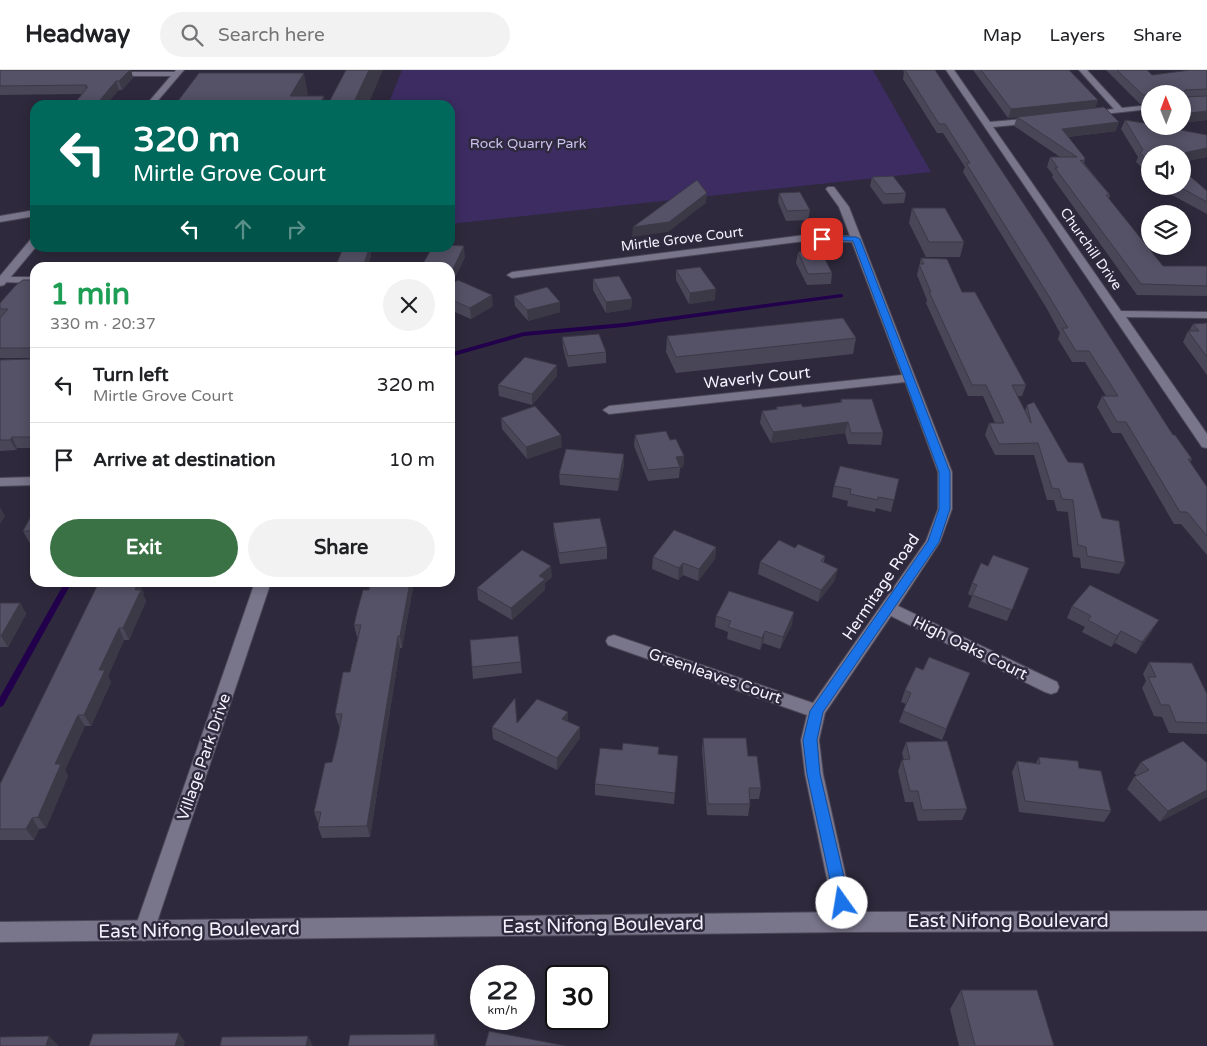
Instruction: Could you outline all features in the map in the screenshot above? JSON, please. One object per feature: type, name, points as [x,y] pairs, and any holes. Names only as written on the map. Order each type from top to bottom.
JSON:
[{"type":"street","name":"Churchill Drive","points":[[950,70],[1207,444]]},
{"type":"street","points":[[1083,70],[1122,110]]},
{"type":"street","points":[[102,74],[178,72]]},
{"type":"street","points":[[154,100],[178,72]]},
{"type":"street","points":[[1076,116],[1141,108]]},
{"type":"street","points":[[988,125],[1048,118]]},
{"type":"street","name":"Hermitage Road","points":[[831,189],[844,207],[945,472],[945,509],[933,542],[817,711],[810,740],[814,774],[846,922]]},
{"type":"street","points":[[0,219],[30,214]]},
{"type":"street","name":"Mirtle Grove Court","points":[[512,275],[796,239],[856,239]]},
{"type":"street","points":[[1,282],[30,248]]},
{"type":"street","points":[[1,282],[30,280]]},
{"type":"street","points":[[1119,314],[1207,315]]},
{"type":"street","name":"Waverly Court","points":[[609,410],[908,378]]},
{"type":"street","points":[[0,482],[30,481]]},
{"type":"street","name":"Village Park Drive","points":[[144,931],[261,587]]},
{"type":"street","name":"High Oaks Court","points":[[888,608],[1051,687]]},
{"type":"street","name":"Greenleaves Court","points":[[614,641],[817,711]]},
{"type":"street","name":"East Nifong Boulevard","points":[[0,932],[846,922],[1207,920]]},
{"type":"green space","name":"Rock Quarry Park","points":[[402,70],[873,70],[931,172],[455,223],[455,100],[390,100]]},
{"type":"building","points":[[0,70],[130,70],[119,81],[116,81],[100,100],[77,100],[88,87],[85,87],[87,85],[0,86]]},
{"type":"building","points":[[346,70],[369,70],[355,100],[330,100]]},
{"type":"building","points":[[905,70],[935,70],[1047,239],[1173,435],[1175,435],[1192,459],[1188,459],[1207,487],[1207,536],[1187,512],[1180,512],[1126,422],[1117,422],[1102,396],[1118,396],[1089,351],[1076,351],[1062,328],[1068,328],[966,163],[970,163],[945,124],[939,124]]},
{"type":"building","points":[[981,70],[1069,70],[1098,100],[1011,109]]},
{"type":"building","points":[[1117,70],[1147,70],[1152,75],[1190,70],[1207,70],[1207,89],[1191,90],[1191,85],[1141,85],[1141,93]]},
{"type":"building","points":[[199,73],[304,73],[290,96],[324,96],[322,100],[179,100]]},
{"type":"building","points":[[1207,96],[1207,111],[1191,113],[1191,97]]},
{"type":"building","points":[[1104,107],[1119,122],[1062,129],[1085,158],[1083,161],[1080,160],[1110,195],[1106,195],[1141,239],[1141,255],[1154,255],[1163,266],[1207,266],[1207,286],[1141,284],[1055,168],[1058,168],[1050,157],[1077,157],[1017,117]]},
{"type":"building","points":[[1125,120],[1141,123],[1141,135],[1191,135],[1191,132],[1207,135],[1207,148],[1191,151],[1191,145],[1141,145],[1141,147]]},
{"type":"building","points":[[893,176],[906,193],[885,194],[872,177]]},
{"type":"building","points":[[1191,177],[1207,191],[1207,202],[1191,193]]},
{"type":"building","points":[[697,180],[707,193],[669,222],[633,227]]},
{"type":"building","points":[[800,192],[810,210],[787,211],[779,193]]},
{"type":"building","points":[[912,208],[945,208],[964,242],[929,242]]},
{"type":"building","points":[[455,245],[464,246],[455,265],[455,262],[424,262],[430,252],[455,252]]},
{"type":"building","points":[[821,251],[832,273],[808,274],[798,252]]},
{"type":"building","points":[[341,252],[368,252],[365,262],[337,262]]},
{"type":"building","points":[[921,258],[947,259],[962,292],[975,292],[1026,385],[1012,385],[1031,423],[1027,405],[1034,402],[1068,462],[1083,463],[1102,518],[1119,521],[1125,563],[1087,556],[1086,547],[1078,545],[1073,500],[1062,499],[1059,489],[1052,488],[1038,443],[999,444],[989,423],[1004,423],[986,385],[972,385],[929,292],[931,292],[919,264],[924,264]]},
{"type":"building","points":[[700,267],[716,289],[690,293],[676,270]]},
{"type":"building","points":[[619,276],[632,299],[606,302],[593,279]]},
{"type":"building","points":[[23,280],[30,280],[30,348],[0,348],[0,318],[8,309],[0,309],[0,303]]},
{"type":"building","points":[[458,280],[492,295],[470,308],[455,301],[455,282]]},
{"type":"building","points":[[547,287],[560,302],[527,310],[514,296]]},
{"type":"building","points":[[843,318],[856,338],[676,357],[667,336]]},
{"type":"building","points":[[1207,323],[1207,357],[1188,331],[1199,331],[1193,324]]},
{"type":"building","points":[[599,334],[606,352],[568,356],[562,337]]},
{"type":"building","points":[[525,357],[557,365],[532,394],[498,385]]},
{"type":"building","points":[[30,359],[30,437],[12,437],[10,440],[0,440],[0,360]]},
{"type":"building","points":[[841,399],[872,399],[883,433],[851,433],[848,422],[773,432],[762,411],[801,404],[803,407],[842,402]]},
{"type":"building","points":[[535,406],[561,435],[526,447],[501,418]]},
{"type":"building","points":[[666,431],[670,440],[676,439],[684,456],[676,457],[680,467],[648,470],[635,435]]},
{"type":"building","points":[[566,449],[624,454],[619,479],[559,474]]},
{"type":"building","points":[[840,466],[899,479],[894,500],[878,497],[878,500],[850,494],[851,489],[834,486]]},
{"type":"building","points":[[30,518],[30,531],[23,531]]},
{"type":"building","points":[[600,518],[607,547],[559,553],[553,523]]},
{"type":"building","points":[[674,530],[716,547],[699,569],[683,563],[679,568],[653,557]]},
{"type":"building","points":[[779,540],[795,548],[798,544],[825,556],[821,561],[838,569],[821,590],[760,562]]},
{"type":"building","points":[[522,550],[551,566],[539,576],[545,579],[511,608],[477,588]]},
{"type":"building","points":[[993,555],[1029,568],[1012,610],[972,595],[977,585],[972,583],[981,563],[988,566]]},
{"type":"building","points":[[1090,585],[1159,620],[1142,642],[1121,631],[1117,636],[1088,620],[1091,616],[1072,606]]},
{"type":"building","points":[[97,587],[136,587],[135,590],[141,590],[123,628],[119,628],[99,670],[105,670],[84,715],[78,715],[55,764],[61,764],[38,817],[32,818],[26,829],[0,829],[0,784]]},
{"type":"building","points":[[369,587],[409,587],[400,636],[398,636],[367,826],[318,827],[321,812],[314,812],[325,763],[332,762],[338,737],[342,714],[335,714],[343,672],[350,672],[361,625],[354,625],[363,590],[369,590]]},
{"type":"building","points":[[729,591],[794,612],[783,637],[765,631],[762,638],[728,627],[731,621],[716,616]]},
{"type":"building","points":[[0,603],[20,603],[1,636],[0,636]]},
{"type":"building","points":[[518,636],[521,662],[472,667],[470,640]]},
{"type":"building","points":[[929,657],[970,673],[946,729],[903,711],[911,693],[905,690],[916,667],[923,670]]},
{"type":"building","points":[[1149,662],[1192,663],[1207,694],[1207,723],[1176,722],[1169,705],[1161,705],[1148,677],[1156,677]]},
{"type":"building","points":[[515,698],[517,723],[537,699],[568,712],[562,719],[580,727],[557,758],[492,727]]},
{"type":"building","points":[[703,738],[746,738],[748,756],[757,756],[761,788],[749,788],[750,804],[708,804]]},
{"type":"building","points":[[947,741],[967,809],[922,810],[918,791],[910,791],[902,760],[910,759],[906,742]]},
{"type":"building","points":[[1183,741],[1207,763],[1207,790],[1168,811],[1134,777],[1149,770],[1141,762]]},
{"type":"building","points":[[623,743],[659,747],[658,754],[678,756],[675,793],[595,784],[600,748],[622,750]]},
{"type":"building","points":[[1039,757],[1078,761],[1079,768],[1101,771],[1111,811],[1025,801],[1017,761],[1040,764]]},
{"type":"building","points":[[961,990],[1037,990],[1054,1046],[975,1046]]},
{"type":"building","points":[[489,1031],[566,1046],[485,1046]]},
{"type":"building","points":[[179,1033],[175,1046],[89,1046],[93,1034]]},
{"type":"building","points":[[435,1034],[434,1046],[348,1046],[350,1035]]},
{"type":"building","points":[[49,1036],[46,1046],[0,1046],[0,1037]]},
{"type":"building","points":[[308,1036],[306,1046],[220,1046],[222,1037]]},
{"type":"waterway","points":[[455,354],[524,334],[624,325],[841,296]]},
{"type":"waterway","points":[[0,704],[66,587]]},
{"type":"route","points":[[822,239],[856,239],[945,472],[945,509],[933,542],[817,711],[810,740],[814,774],[842,903]]}]
